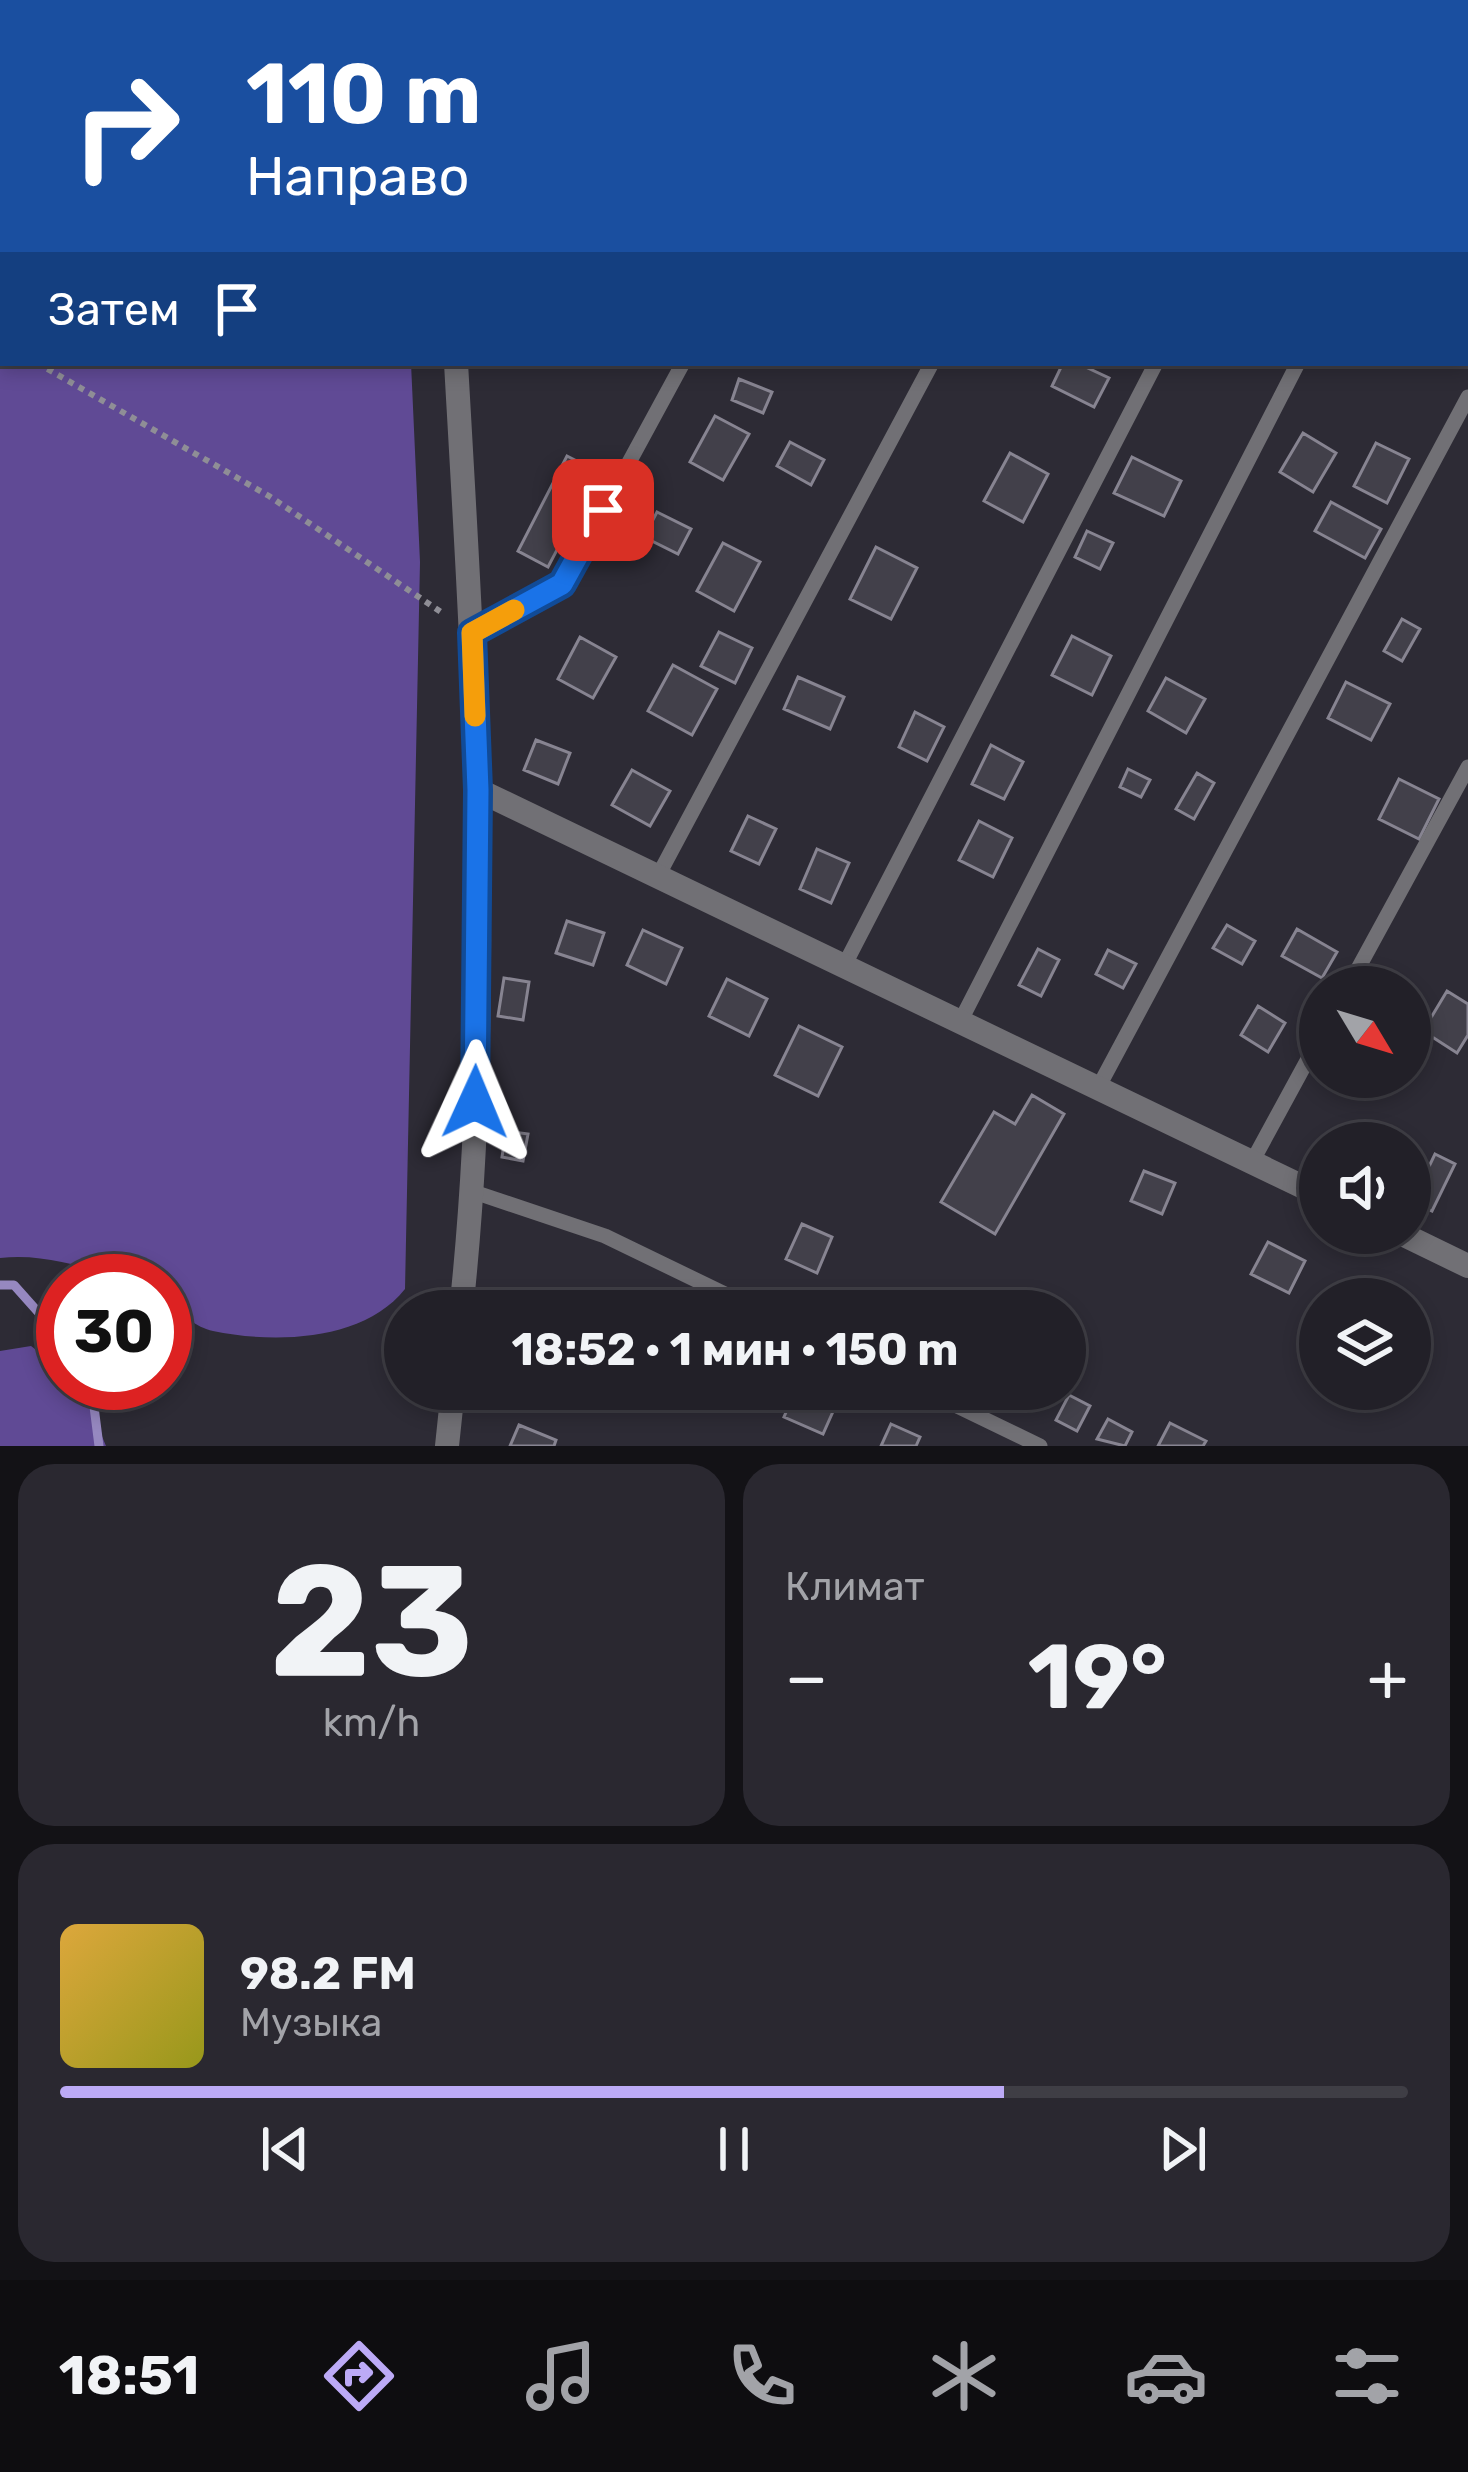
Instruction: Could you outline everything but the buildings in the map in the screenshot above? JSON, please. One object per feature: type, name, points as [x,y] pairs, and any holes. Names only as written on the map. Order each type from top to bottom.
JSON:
[{"type":"street","points":[[456,366],[478,790],[474,1192],[463,1290]]},
{"type":"street","points":[[478,790],[1299,1185]]},
{"type":"street","points":[[1431,1248],[1468,1266]]},
{"type":"street","points":[[447,1446],[451,1410]]},
{"type":"lane","points":[[472,633],[562,584],[680,366]]},
{"type":"lane","points":[[658,876],[930,366]]},
{"type":"lane","points":[[844,966],[1154,366]]},
{"type":"lane","points":[[960,1022],[1296,366]]},
{"type":"lane","points":[[1098,1088],[1468,398]]},
{"type":"lane","points":[[1359,966],[1468,767]]},
{"type":"lane","points":[[1252,1162],[1299,1076]]},
{"type":"lane","points":[[474,1192],[604,1236],[716,1290]]},
{"type":"lane","points":[[965,1410],[1040,1446]]},
{"type":"path","points":[[42,366],[269,496],[472,633]]},
{"type":"shaded area","points":[[0,366],[411,366],[420,562],[405,1289],[384,1290],[384,1308],[343,1329],[290,1337],[237,1335],[192,1322],[192,1254],[0,1258]]},
{"type":"shaded area","points":[[31,1346],[36,1350],[36,1410],[91,1410],[106,1446],[0,1446],[0,1351]]},
{"type":"waterway","points":[[0,1285],[14,1285],[36,1310]]},
{"type":"waterway","points":[[94,1410],[99,1446]]},
{"type":"slow traffic","points":[[475,716],[472,633],[514,610]]},
{"type":"route","points":[[475,1102],[478,790],[472,633],[562,584],[603,510]]}]
